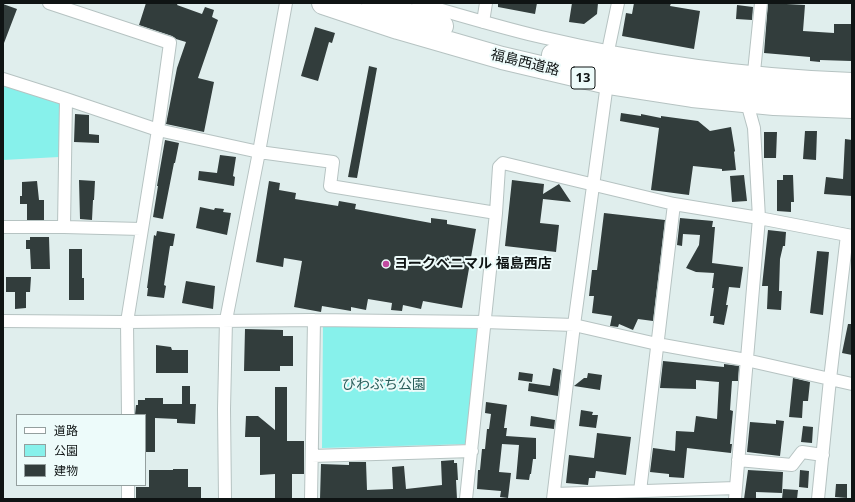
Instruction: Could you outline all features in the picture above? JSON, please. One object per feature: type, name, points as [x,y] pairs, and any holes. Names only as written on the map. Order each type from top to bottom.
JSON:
[{"type":"highway","name":"福島西道路","points":[[324,3],[402,30],[502,58],[608,83],[729,100],[852,108]]},
{"type":"highway","name":"福島西道路","points":[[373,3],[484,39],[539,53],[622,70],[786,90],[852,92]]},
{"type":"street","points":[[49,3],[170,43],[158,130],[127,322],[128,414]]},
{"type":"street","points":[[225,499],[224,409],[226,320],[286,3]]},
{"type":"street","points":[[418,3],[541,37],[660,61],[754,72],[852,79]]},
{"type":"street","points":[[483,22],[486,3]]},
{"type":"street","points":[[608,51],[618,3]]},
{"type":"street","points":[[754,72],[761,3]]},
{"type":"street","points":[[402,30],[414,43],[510,71],[630,96],[749,110],[852,116]]},
{"type":"street","points":[[3,79],[66,98],[158,130],[259,152],[333,162],[330,186],[496,213]]},
{"type":"street","points":[[606,91],[574,326],[554,496],[640,491],[735,494],[759,218],[754,128],[749,110]]},
{"type":"street","points":[[64,227],[66,98]]},
{"type":"street","points":[[466,499],[496,213],[499,167],[503,163],[674,204],[850,235],[830,379],[818,499]]},
{"type":"street","points":[[640,491],[674,204]]},
{"type":"street","points":[[3,227],[64,227],[141,230]]},
{"type":"street","points":[[311,499],[314,320]]},
{"type":"street","points":[[3,321],[127,322],[314,320],[484,322],[574,326],[657,344],[746,360],[852,384]]},
{"type":"street","points":[[312,456],[472,451]]},
{"type":"street","points":[[738,460],[792,465],[802,452],[823,455]]},
{"type":"street","points":[[128,486],[128,499]]},
{"type":"green space","points":[[3,83],[61,102],[59,157],[3,160]]},
{"type":"green space","name":"びわぶち公園","points":[[323,323],[482,324],[471,444],[322,448]]},
{"type":"building","points":[[146,3],[178,3],[177,5],[202,14],[205,7],[214,10],[212,17],[218,20],[198,78],[214,82],[204,132],[166,124],[177,68],[186,42],[139,25]]},
{"type":"building","points":[[498,3],[537,3],[535,14],[498,7]]},
{"type":"building","points":[[572,3],[598,3],[597,14],[584,24],[569,22]]},
{"type":"building","points":[[634,3],[671,3],[670,6],[700,11],[694,49],[622,36],[626,13],[632,14]]},
{"type":"building","points":[[768,3],[805,5],[803,31],[834,33],[834,24],[851,24],[851,61],[820,60],[820,62],[810,61],[810,57],[764,53]]},
{"type":"building","points":[[3,4],[17,9],[4,43],[3,43]]},
{"type":"building","points":[[737,5],[753,7],[752,20],[736,19]]},
{"type":"building","points":[[315,27],[335,33],[332,43],[329,42],[318,81],[301,76]]},
{"type":"building","points":[[369,66],[377,68],[357,178],[348,177]]},
{"type":"building","points":[[621,113],[698,121],[710,131],[731,127],[735,151],[736,170],[722,171],[722,169],[693,166],[689,195],[651,190],[659,128],[620,121]]},
{"type":"building","points":[[75,114],[89,115],[89,134],[99,135],[99,143],[74,142]]},
{"type":"building","points":[[805,131],[817,131],[816,160],[803,159]]},
{"type":"building","points":[[764,132],[777,132],[776,158],[764,158]]},
{"type":"building","points":[[845,139],[852,140],[852,196],[824,194],[826,177],[843,179]]},
{"type":"building","points":[[165,140],[179,143],[163,219],[153,217]]},
{"type":"building","points":[[220,155],[236,157],[233,176],[235,177],[234,186],[198,180],[199,171],[217,173]]},
{"type":"building","points":[[744,175],[747,201],[732,202],[730,176]]},
{"type":"building","points":[[783,175],[793,175],[794,202],[791,202],[791,212],[777,211],[777,180],[783,180]]},
{"type":"building","points":[[79,180],[95,181],[92,220],[80,219]]},
{"type":"building","points":[[512,180],[544,184],[543,194],[559,184],[571,202],[543,199],[540,223],[559,225],[556,252],[505,246]]},
{"type":"building","points":[[37,181],[39,200],[44,200],[44,220],[27,220],[27,204],[20,204],[20,196],[22,196],[22,182]]},
{"type":"building","name":"ヨークベニマル 福島西店","points":[[269,181],[280,183],[279,190],[296,193],[295,199],[338,206],[339,201],[356,204],[355,209],[431,223],[431,218],[447,220],[447,224],[476,229],[462,308],[423,301],[421,309],[403,305],[402,311],[391,310],[392,303],[368,299],[366,310],[351,307],[351,311],[322,306],[321,312],[294,307],[302,261],[284,258],[283,267],[256,262]]},
{"type":"building","points":[[200,207],[214,210],[215,208],[224,209],[223,212],[231,213],[227,235],[196,228]]},
{"type":"building","points":[[604,213],[665,220],[653,321],[638,319],[633,330],[619,324],[618,327],[610,326],[612,316],[592,313],[594,296],[589,296],[592,270],[597,270]]},
{"type":"building","points":[[680,218],[713,221],[712,227],[715,227],[712,263],[743,267],[740,288],[729,287],[726,305],[728,305],[724,325],[713,323],[714,316],[710,316],[714,288],[712,288],[714,273],[696,272],[686,268],[699,245],[700,235],[683,234],[682,246],[677,245]]},
{"type":"building","points":[[768,230],[786,232],[785,246],[783,246],[780,259],[779,291],[782,291],[781,310],[767,309],[768,286],[762,286]]},
{"type":"building","points":[[157,231],[175,234],[173,246],[170,246],[164,285],[166,286],[164,298],[147,296],[154,235],[156,236]]},
{"type":"building","points":[[30,237],[49,237],[50,269],[31,269],[30,249],[26,249],[26,240],[30,240]]},
{"type":"building","points":[[69,249],[82,249],[84,300],[69,300]]},
{"type":"building","points":[[817,251],[829,252],[823,315],[810,313]]},
{"type":"building","points":[[6,277],[31,277],[30,292],[26,292],[26,308],[15,309],[15,292],[6,292]]},
{"type":"building","points":[[186,281],[215,286],[213,309],[182,303]]},
{"type":"building","points":[[848,324],[852,324],[852,355],[842,353]]},
{"type":"building","points":[[245,329],[283,330],[283,336],[293,336],[293,366],[280,366],[280,371],[244,371]]},
{"type":"building","points":[[156,345],[171,347],[172,350],[188,350],[188,373],[156,373]]},
{"type":"building","points":[[663,361],[724,367],[724,364],[739,366],[738,381],[732,381],[730,410],[733,411],[730,444],[732,444],[731,453],[687,448],[684,478],[669,477],[669,474],[650,472],[653,448],[675,451],[676,431],[694,432],[696,416],[717,419],[719,382],[696,380],[696,389],[660,388]]},
{"type":"building","points":[[553,368],[561,370],[558,396],[528,391],[529,383],[550,386]]},
{"type":"building","points":[[519,372],[533,374],[532,382],[518,380]]},
{"type":"building","points":[[588,373],[602,375],[600,390],[574,386],[584,378],[587,378]]},
{"type":"building","points":[[793,378],[810,382],[808,401],[803,401],[802,418],[789,417]]},
{"type":"building","points":[[182,386],[190,386],[190,404],[196,404],[195,424],[177,423],[177,419],[155,418],[155,452],[146,452],[146,414],[135,414],[138,400],[145,400],[145,398],[163,398],[163,404],[182,404]]},
{"type":"building","points":[[275,387],[287,387],[287,441],[304,441],[304,474],[292,474],[292,499],[275,499],[275,474],[260,475],[260,437],[245,437],[246,416],[258,416],[275,430]]},
{"type":"building","points":[[486,402],[507,405],[504,428],[507,428],[506,436],[536,438],[536,459],[533,459],[529,480],[516,479],[519,445],[502,444],[499,472],[511,473],[508,498],[500,497],[501,491],[477,489],[478,470],[480,470],[482,449],[485,449],[487,429],[489,429],[491,414],[485,413]]},
{"type":"building","points":[[581,410],[593,412],[592,415],[598,415],[596,428],[579,426]]},
{"type":"building","points":[[531,416],[555,420],[554,429],[530,426]]},
{"type":"building","points":[[776,420],[784,421],[780,456],[747,452],[750,422],[776,424]]},
{"type":"building","points":[[803,426],[813,427],[812,443],[801,442]]},
{"type":"building","points":[[597,433],[631,437],[626,475],[596,471],[595,478],[589,478],[588,485],[566,483],[569,455],[594,458]]},
{"type":"building","points":[[454,460],[454,463],[457,463],[457,499],[320,499],[321,464],[349,465],[349,462],[366,462],[367,490],[393,489],[392,467],[404,466],[406,489],[442,485],[441,461]]},
{"type":"building","points":[[188,469],[188,487],[201,487],[201,499],[136,499],[136,487],[149,487],[149,470]]},
{"type":"building","points":[[748,470],[783,472],[782,493],[756,492],[756,499],[744,499]]},
{"type":"building","points":[[800,470],[809,471],[808,488],[799,487]]},
{"type":"building","points":[[836,484],[847,484],[847,498],[835,497]]},
{"type":"building","points":[[783,489],[798,490],[797,499],[782,499]]},
{"type":"place","name":"ヨークベニマル 福島西店","points":[[386,264]]}]
